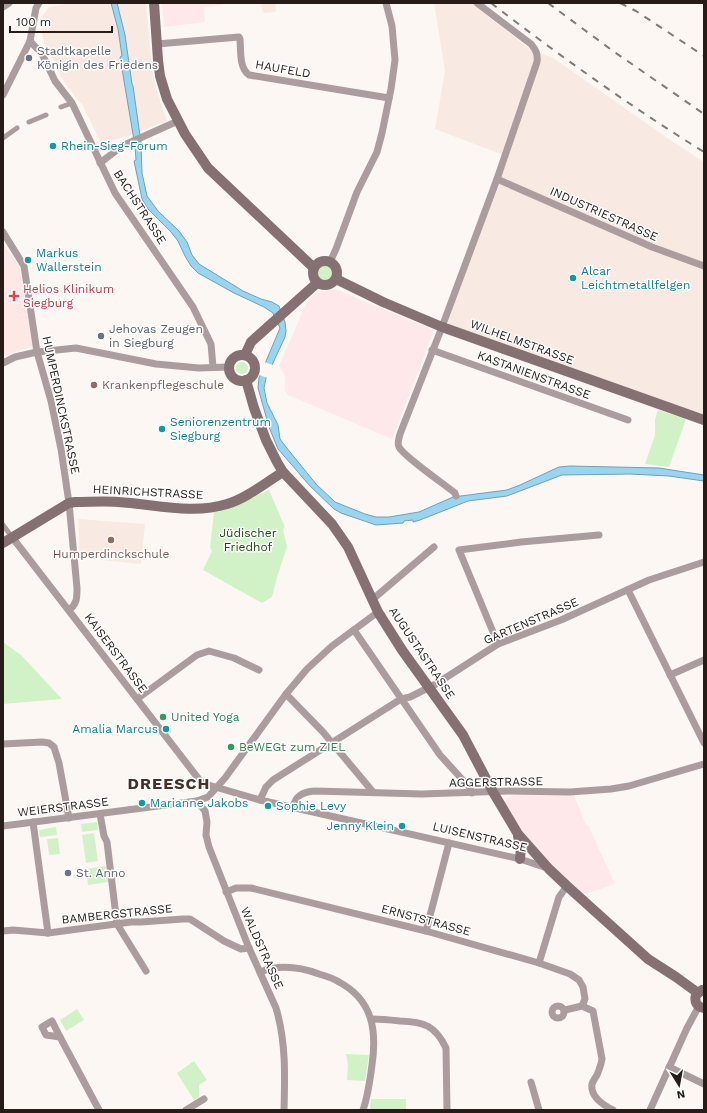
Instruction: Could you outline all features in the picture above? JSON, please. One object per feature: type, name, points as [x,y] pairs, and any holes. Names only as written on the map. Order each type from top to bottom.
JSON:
[{"type":"main road","points":[[154,3],[160,76],[167,99],[185,134],[208,168],[314,268]]},
{"type":"main road","points":[[319,262],[330,262],[336,267],[336,279],[328,285],[321,285],[317,283],[313,278],[314,268],[319,262]]},
{"type":"main road","name":"WILHELMSTRASSE","points":[[336,279],[383,302],[442,327],[704,420]]},
{"type":"main road","points":[[244,355],[251,342],[317,283]]},
{"type":"main road","points":[[244,355],[248,356],[253,361],[255,368],[253,376],[246,380],[239,380],[233,377],[229,366],[233,359],[244,355]]},
{"type":"main road","name":"AUGUSTASTRASSE","points":[[246,380],[254,408],[266,440],[271,452],[283,472],[332,524],[348,547],[378,612],[428,688],[463,735],[493,792],[518,834],[549,869]]},
{"type":"main road","name":"HEINRICHSTRASSE","points":[[3,542],[69,503],[117,502],[192,510],[208,509],[228,504],[252,492],[283,472]]},
{"type":"main road","name":"AUGUSTASTRASSE","points":[[518,834],[521,848],[520,859]]},
{"type":"main road","name":"LUISENSTRASSE","points":[[549,869],[648,959],[701,991]]},
{"type":"main road","points":[[701,991],[695,998],[697,1004],[701,1007]]},
{"type":"street","points":[[3,95],[30,41],[36,8],[39,3]]},
{"type":"street","points":[[330,262],[357,192],[377,152],[389,98],[394,68],[394,53],[392,26],[386,3]]},
{"type":"street","points":[[456,496],[455,493],[406,455],[399,447],[398,443],[497,179],[538,56],[531,44],[477,3]]},
{"type":"street","name":"HAUFELD","points":[[157,44],[239,37],[242,66],[244,72],[249,75],[389,98]]},
{"type":"street","name":"BACHSTRASSE","points":[[30,41],[42,54],[55,81],[72,102],[115,194],[193,308],[211,344],[213,367]]},
{"type":"street","points":[[61,107],[72,102]]},
{"type":"street","points":[[29,122],[46,114]]},
{"type":"street","points":[[100,163],[122,146],[178,121]]},
{"type":"street","points":[[3,138],[17,128]]},
{"type":"street","name":"INDUSTRIESTRASSE","points":[[497,179],[652,247],[704,266]]},
{"type":"street","name":"HUMPERDINCKSTRASSE","points":[[3,232],[24,266],[37,352],[51,401],[61,449],[69,503],[77,595],[75,606],[69,610]]},
{"type":"street","points":[[3,363],[15,357],[37,352],[76,348],[156,364],[199,368],[229,366]]},
{"type":"street","name":"KASTANIENSTRASSE","points":[[432,350],[628,420]]},
{"type":"street","name":"KAISERSTRASSE","points":[[3,525],[201,782],[216,788]]},
{"type":"street","points":[[498,644],[459,550],[521,542],[599,535]]},
{"type":"street","points":[[372,599],[434,547]]},
{"type":"street","name":"GARTENSTRASSE","points":[[260,800],[266,787],[274,780],[401,699],[410,697],[428,688],[498,644],[561,620],[649,580],[704,562]]},
{"type":"street","points":[[628,590],[704,743]]},
{"type":"street","name":"WEIERSTRASSE","points":[[3,826],[197,801],[208,797],[225,778],[286,694],[307,669],[332,646],[378,612]]},
{"type":"street","points":[[354,630],[440,756],[470,788],[472,793]]},
{"type":"street","points":[[137,699],[197,655],[209,651],[234,658],[259,670]]},
{"type":"street","points":[[670,675],[704,660]]},
{"type":"street","points":[[286,694],[332,742],[373,792]]},
{"type":"street","points":[[3,744],[42,742],[54,747],[59,763],[69,818]]},
{"type":"street","name":"AGGERSTRASSE","points":[[293,807],[295,800],[300,795],[315,791],[422,794],[611,790],[704,764]]},
{"type":"street","name":"LUISENSTRASSE","points":[[216,788],[260,800],[520,859],[549,869]]},
{"type":"street","name":"WALDSTRASSE","points":[[197,801],[205,811],[207,822],[206,835],[209,847],[226,892],[276,1008],[283,1036],[286,1069],[284,1110]]},
{"type":"street","points":[[100,814],[108,849],[117,924],[146,971]]},
{"type":"street","points":[[33,822],[48,933]]},
{"type":"street","points":[[426,931],[449,843]]},
{"type":"street","points":[[539,963],[558,897],[567,886]]},
{"type":"street","name":"ERNSTSTRASSE","points":[[226,892],[236,888],[251,888],[426,931],[539,963],[570,974],[579,980],[583,987],[585,999],[582,1006]]},
{"type":"street","name":"BAMBERGSTRASSE","points":[[3,931],[13,930],[48,933],[131,922],[178,919],[190,920],[224,941],[241,949],[249,948]]},
{"type":"street","points":[[260,972],[279,966],[313,972],[338,981],[357,994],[364,1003],[372,1019],[374,1048],[370,1081],[363,1110]]},
{"type":"street","points":[[565,1010],[582,1006],[594,1011],[602,1060],[592,1084],[593,1093],[595,1098],[606,1107],[613,1110]]},
{"type":"street","points":[[650,1110],[687,1028],[701,1007]]},
{"type":"street","points":[[372,1019],[419,1022],[428,1026],[441,1039],[446,1048],[447,1110]]},
{"type":"street","points":[[60,1037],[99,1110]]},
{"type":"street","points":[[669,1067],[704,1084]]},
{"type":"street","points":[[531,1082],[539,1110]]},
{"type":"street","points":[[186,1110],[204,1099]]},
{"type":"shaded area","points":[[71,3],[146,3],[152,69],[156,88],[167,121],[128,136],[106,142],[100,141],[82,104],[61,77],[54,60],[46,50],[40,26],[43,15],[49,7]]},
{"type":"shaded area","points":[[162,3],[222,3],[223,5],[204,7],[205,22],[164,27]]},
{"type":"shaded area","points":[[261,3],[275,3],[276,12],[263,13]]},
{"type":"shaded area","points":[[434,3],[471,3],[530,50],[552,57],[704,162],[704,414],[659,400],[447,326],[506,156],[435,129],[445,71]]},
{"type":"shaded area","name":"Helios Klinikum Siegburg","points":[[3,244],[19,265],[33,347],[20,350],[3,357]]},
{"type":"shaded area","points":[[335,289],[434,330],[392,439],[288,395],[285,390],[285,374],[279,366],[307,302],[317,292]]},
{"type":"shaded area","name":"Humperdinckschule","points":[[78,519],[145,524],[141,564],[101,560],[101,557],[87,556],[86,558],[80,558]]},
{"type":"shaded area","points":[[514,794],[574,795],[586,825],[588,825],[615,884],[582,895],[532,845],[505,808],[505,800]]},
{"type":"green space","points":[[325,266],[330,268],[332,273],[330,278],[325,280],[320,278],[318,273],[320,268]]},
{"type":"green space","points":[[240,362],[244,362],[248,368],[244,374],[240,374],[236,370],[236,366]]},
{"type":"green space","points":[[658,410],[686,419],[669,467],[645,464],[655,435],[655,419]]},
{"type":"green space","name":"Jüdischer Friedhof","points":[[269,490],[285,527],[283,529],[287,547],[272,597],[262,603],[203,570],[212,551],[210,547],[214,512],[219,512]]},
{"type":"green space","points":[[3,642],[21,655],[62,699],[3,704]]},
{"type":"green space","points":[[97,822],[98,830],[82,832],[81,824]]},
{"type":"green space","points":[[56,827],[57,835],[40,837],[39,830]]},
{"type":"green space","points":[[94,833],[98,861],[86,863],[82,835]]},
{"type":"green space","points":[[58,838],[60,854],[49,855],[47,839]]},
{"type":"green space","points":[[106,866],[108,882],[88,885],[86,869]]},
{"type":"green space","points":[[77,1009],[84,1020],[66,1031],[60,1020]]},
{"type":"green space","points":[[346,1054],[369,1055],[365,1081],[347,1080],[348,1066]]},
{"type":"green space","points":[[194,1061],[207,1080],[199,1085],[199,1097],[194,1100],[177,1073]]},
{"type":"green space","points":[[371,1099],[406,1099],[406,1110],[371,1110]]},
{"type":"water","points":[[111,3],[117,3],[125,35],[141,143],[142,173],[147,196],[158,211],[179,231],[187,242],[192,255],[199,264],[243,291],[279,306],[285,322],[286,331],[285,337],[266,378],[264,388],[267,403],[278,425],[280,439],[316,484],[335,502],[365,514],[376,517],[389,517],[419,512],[453,497],[507,490],[559,467],[570,466],[659,468],[704,475],[704,481],[669,476],[630,474],[562,475],[507,496],[468,501],[420,520],[413,522],[413,520],[404,521],[403,523],[376,525],[341,513],[334,509],[310,486],[278,449],[269,427],[258,388],[259,378],[280,328],[273,313],[198,273],[191,266],[178,241],[148,209],[142,199],[134,161],[136,160],[135,146],[120,57],[122,56],[118,29]]},
{"type":"pier","points":[[264,362],[273,365],[268,378],[259,375]]},
{"type":"railway","points":[[491,3],[596,80],[649,117],[704,152]]},
{"type":"railway","points":[[548,3],[613,51],[704,114]]},
{"type":"railway","points":[[620,3],[636,11],[704,56]]},
{"type":"place","name":"Stadtkapelle Königin des Friedens","points":[[29,58]]},
{"type":"place","name":"Rhein-Sieg-Forum","points":[[53,146]]},
{"type":"place","name":"Markus Wallerstein","points":[[28,260]]},
{"type":"place","name":"Alcar Leichtmetallfelgen","points":[[573,278]]},
{"type":"place","name":"Helios Klinikum Siegburg","points":[[14,296]]},
{"type":"place","name":"Jehovas Zeugen in Siegburg","points":[[101,336]]},
{"type":"place","name":"Krankenpflegeschule","points":[[94,385]]},
{"type":"place","name":"Seniorenzentrum Siegburg","points":[[162,429]]},
{"type":"place","name":"Humperdinckschule","points":[[111,540]]},
{"type":"place","name":"United Yoga","points":[[163,717]]},
{"type":"place","name":"Amalia Marcus","points":[[166,729]]},
{"type":"place","name":"BeWEGt zum ZIEL","points":[[231,747]]},
{"type":"place","name":"Marianne Jakobs","points":[[142,803]]},
{"type":"place","name":"Sophie Levy","points":[[268,806]]},
{"type":"place","name":"Jenny Klein","points":[[402,826]]},
{"type":"place","name":"St. Anno","points":[[68,873]]},
{"type":"district","name":"DREESCH","points":[[169,783]]}]
